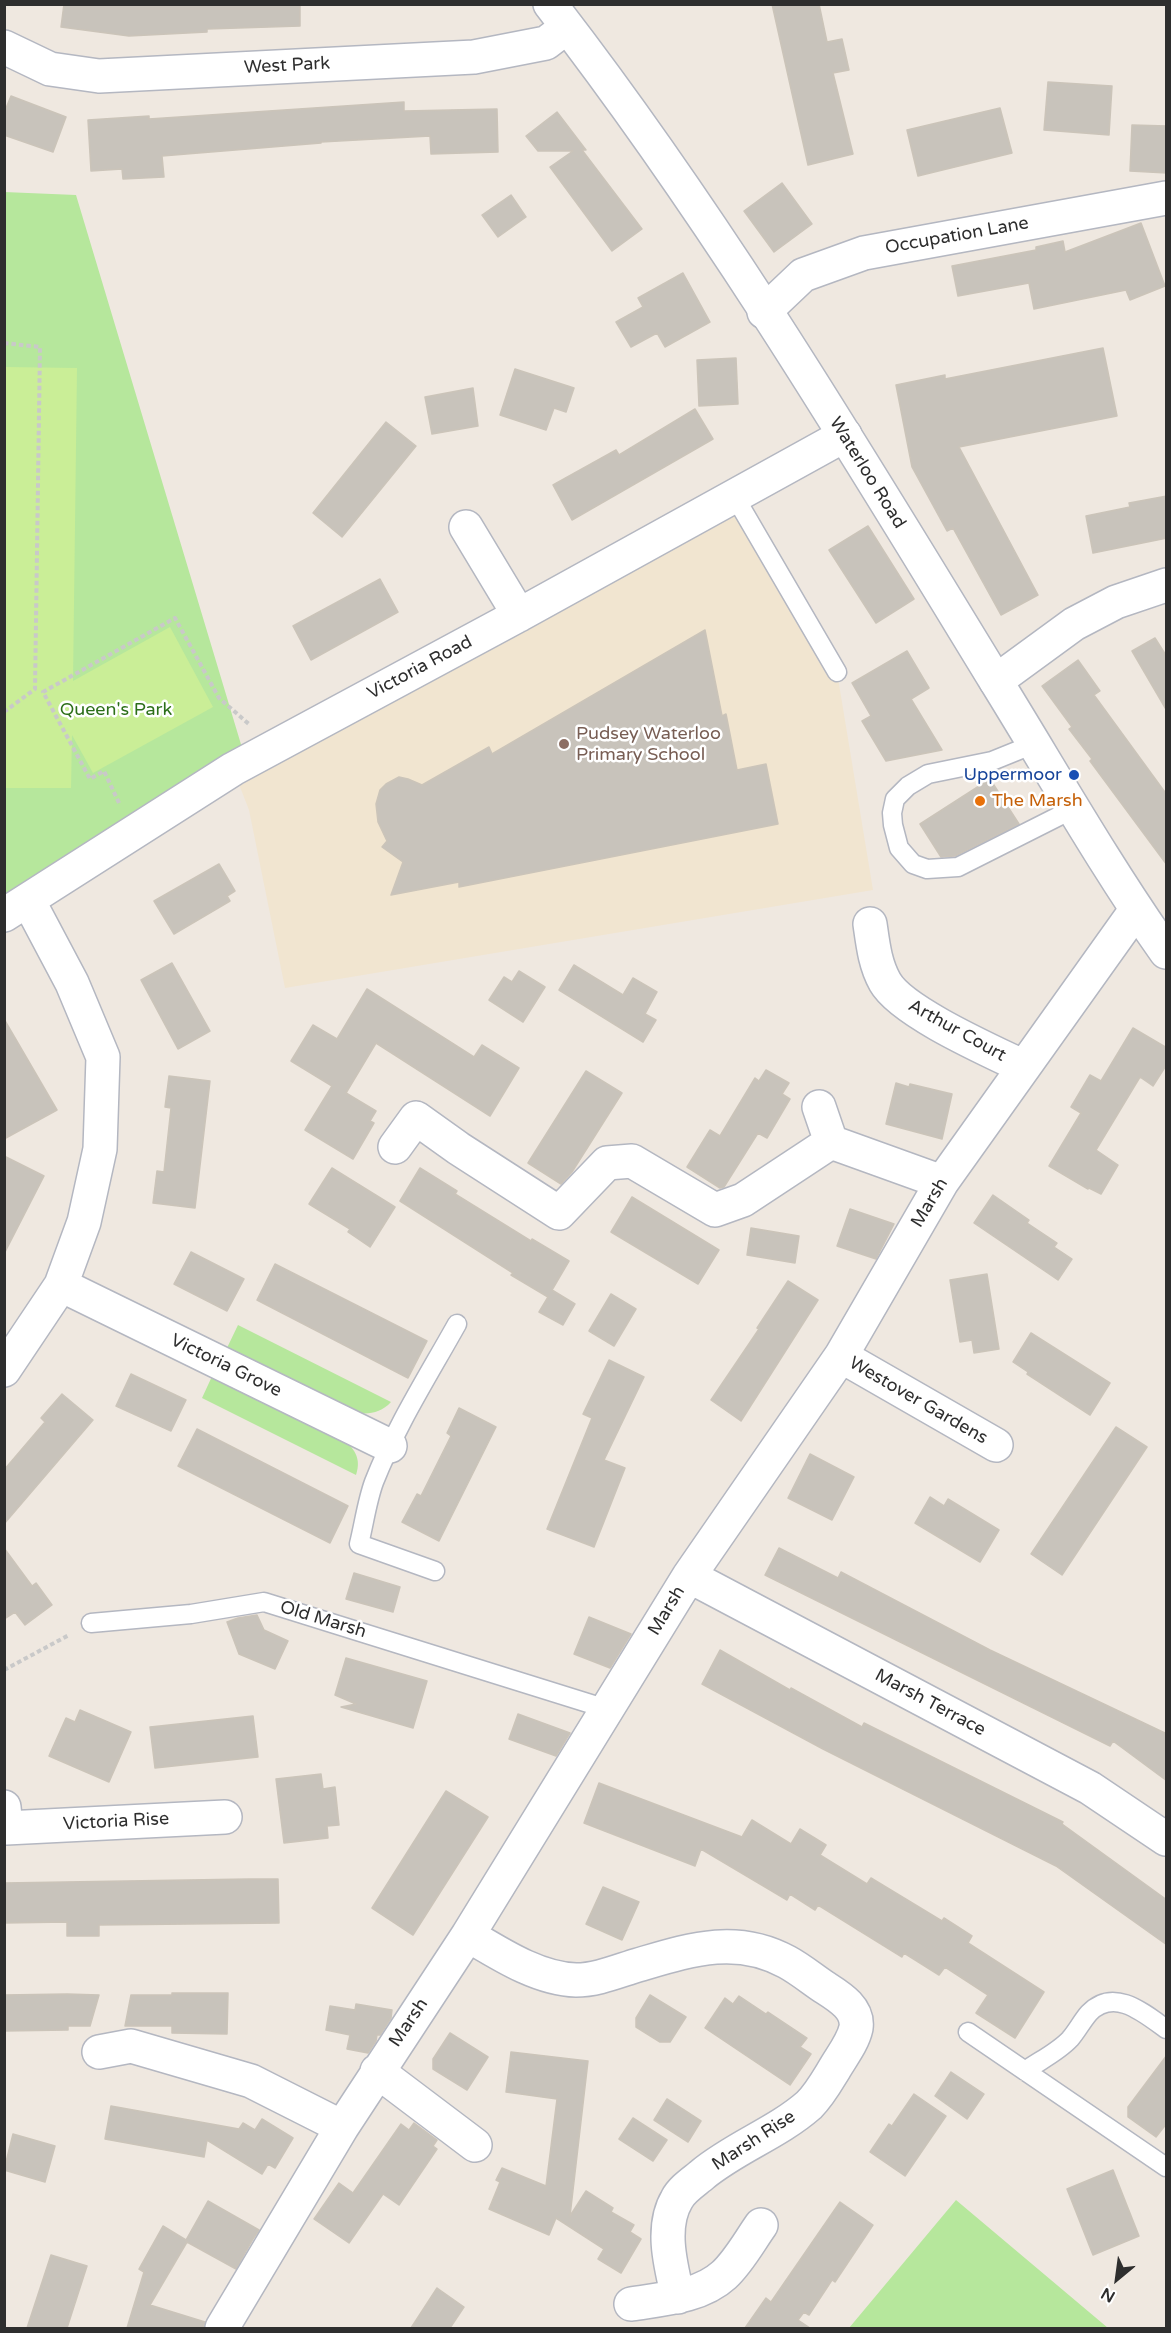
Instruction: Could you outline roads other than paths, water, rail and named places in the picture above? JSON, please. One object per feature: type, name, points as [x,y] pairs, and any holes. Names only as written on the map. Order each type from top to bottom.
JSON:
[{"type":"street","name":"West Park","points":[[4,47],[50,69],[99,76],[474,57],[546,43],[559,16]]},
{"type":"street","name":"Waterloo Road","points":[[559,16],[680,183],[845,435],[1073,809],[1136,910],[1167,952]]},
{"type":"street","name":"Occupation Lane","points":[[764,312],[803,275],[864,253],[1167,198]]},
{"type":"street","name":"Victoria Road","points":[[16,908],[233,768],[519,615],[845,435]]},
{"type":"street","points":[[466,527],[519,615]]},
{"type":"street","points":[[996,681],[1074,624],[1116,602],[1167,585]]},
{"type":"street","points":[[4,1370],[61,1285],[84,1222],[100,1149],[103,1057],[72,983],[16,908]]},
{"type":"street","name":"Marsh","points":[[222,2328],[342,2127],[468,1935],[689,1576],[841,1356],[942,1182],[1136,910]]},
{"type":"street","name":"Arthur Court","points":[[870,924],[875,960],[886,985],[904,1002],[959,1035],[1024,1068]]},
{"type":"street","points":[[819,1107],[831,1142]]},
{"type":"street","points":[[395,1147],[416,1118],[559,1213],[607,1163],[632,1161],[716,1209],[743,1200],[831,1142]]},
{"type":"street","points":[[831,1142],[942,1182]]},
{"type":"street","name":"Victoria Grove","points":[[61,1285],[390,1446]]},
{"type":"street","name":"Westover Gardens","points":[[841,1356],[996,1445]]},
{"type":"street","name":"Marsh Terrace","points":[[689,1576],[1090,1788],[1167,1839]]},
{"type":"street","name":"Victoria Rise","points":[[5,1821],[225,1816]]},
{"type":"street","name":"Marsh Rise","points":[[468,1935],[528,1968],[576,1980],[603,1976],[691,1949],[717,1946],[742,1947],[786,1961],[846,2002],[854,2014],[856,2026],[850,2041],[824,2087],[810,2104],[780,2127],[716,2163],[677,2198],[671,2216],[668,2239],[678,2296]]},
{"type":"street","points":[[99,2052],[131,2046],[250,2081],[342,2127]]},
{"type":"street","points":[[377,2071],[475,2145]]},
{"type":"street","points":[[631,2304],[678,2296],[704,2288],[724,2276],[740,2257],[760,2226]]},
{"type":"lane","points":[[735,497],[837,672]]},
{"type":"lane","points":[[1034,744],[992,761],[928,774],[908,786],[895,799],[892,813],[899,848],[913,864],[927,869],[958,867],[1073,809]]},
{"type":"lane","points":[[435,1570],[359,1544],[373,1484],[407,1409],[417,1397],[457,1324]]},
{"type":"lane","name":"Old Marsh","points":[[91,1623],[191,1614],[264,1602],[607,1709]]},
{"type":"lane","points":[[1025,2071],[1068,2040],[1090,2012],[1107,2002],[1123,2003],[1139,2010],[1167,2029]]},
{"type":"lane","points":[[968,2032],[1167,2167]]},
{"type":"place","name":"Pudsey Waterloo Primary School","points":[[564,744]]},
{"type":"place","name":"Uppermoor","points":[[1074,775]]},
{"type":"place","name":"The Marsh","points":[[980,801]]},
{"type":"park label","name":"Queen's Park","points":[[116,710]]}]
